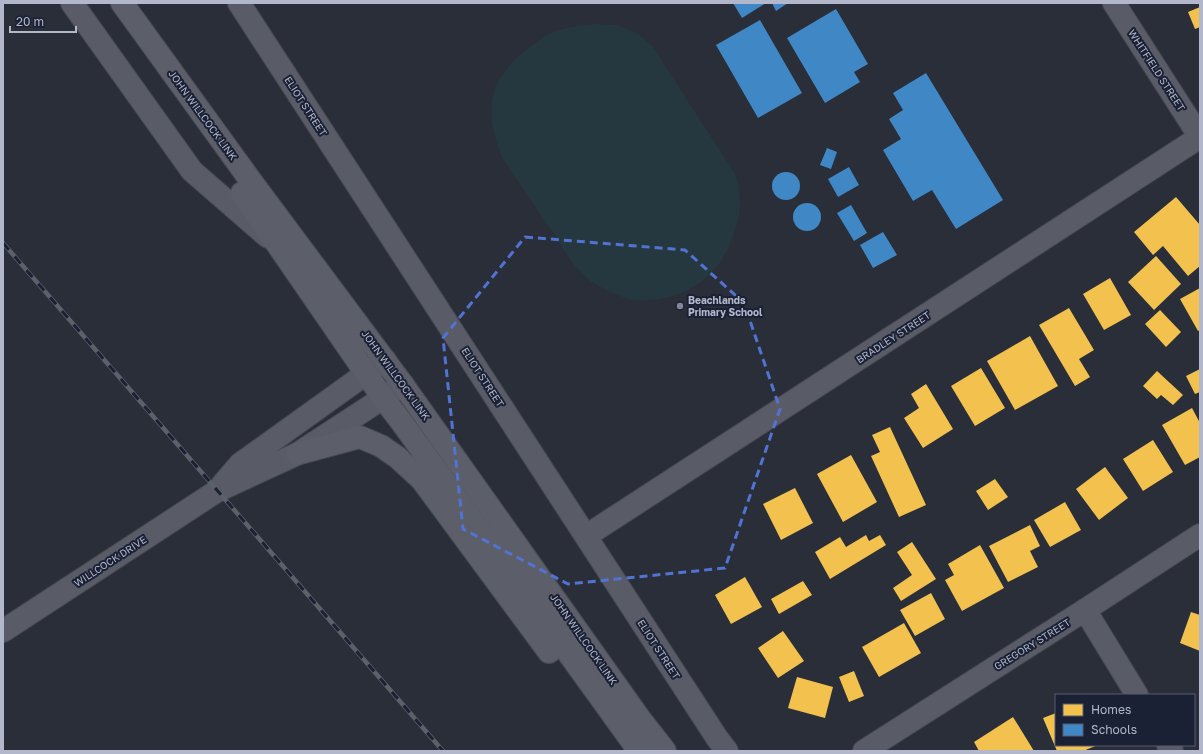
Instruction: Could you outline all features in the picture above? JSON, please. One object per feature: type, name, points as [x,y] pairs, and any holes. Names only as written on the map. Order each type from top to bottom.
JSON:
[{"type":"main road","name":"JOHN WILLCOCK LINK","points":[[108,3],[206,139],[383,398],[639,751]]},
{"type":"main road","name":"JOHN WILLCOCK LINK","points":[[122,3],[248,177],[404,385],[640,719],[665,751]]},
{"type":"main road","points":[[297,454],[360,438],[382,446],[397,457],[422,480],[577,690],[625,732]]},
{"type":"street","points":[[72,3],[192,171],[278,246]]},
{"type":"street","name":"ELIOT STREET","points":[[238,3],[727,751]]},
{"type":"street","name":"WHITFIELD STREET","points":[[1114,3],[1200,137]]},
{"type":"street","name":"BRADLEY STREET","points":[[586,536],[1200,137]]},
{"type":"street","name":"WILLCOCK DRIVE","points":[[217,491],[240,464],[385,360]]},
{"type":"street","name":"WILLCOCK DRIVE","points":[[3,631],[217,491],[297,454],[404,385]]},
{"type":"street","name":"GREGORY STREET","points":[[864,751],[1200,535]]},
{"type":"street","points":[[1085,610],[1136,694]]},
{"type":"highlighted area","points":[[525,237],[685,250],[744,303],[780,409],[725,568],[568,584],[463,529],[443,338]]},
{"type":"shaded area","points":[[596,24],[617,25],[638,34],[653,47],[735,174],[738,183],[740,205],[738,220],[733,236],[722,259],[714,270],[695,286],[672,296],[640,301],[633,300],[612,293],[588,279],[570,259],[502,157],[496,141],[493,126],[493,98],[497,85],[504,72],[514,60],[540,40],[559,30]]},
{"type":"building: Homes","points":[[1200,7],[1200,27],[1195,29],[1188,12]]},
{"type":"building: Homes","points":[[1176,197],[1200,225],[1200,266],[1188,276],[1163,246],[1153,255],[1134,232]]},
{"type":"building: Homes","points":[[1156,256],[1181,284],[1154,310],[1128,282]]},
{"type":"building: Homes","points":[[1110,278],[1131,315],[1104,330],[1083,294]]},
{"type":"building: Homes","points":[[1200,288],[1200,330],[1198,331],[1180,299]]},
{"type":"building: Homes","points":[[1069,308],[1094,350],[1079,359],[1090,377],[1075,386],[1039,325]]},
{"type":"building: Homes","points":[[1160,310],[1181,332],[1166,347],[1145,324]]},
{"type":"building: Homes","points":[[1030,336],[1058,386],[1015,410],[987,361]]},
{"type":"building: Homes","points":[[981,368],[1005,408],[975,426],[951,386]]},
{"type":"building: Homes","points":[[1200,369],[1200,392],[1195,394],[1186,376]]},
{"type":"building: Homes","points":[[1157,371],[1183,395],[1173,405],[1161,395],[1157,399],[1143,386]]},
{"type":"building: Homes","points":[[926,384],[953,429],[923,448],[904,418],[919,408],[911,394]]},
{"type":"building: Homes","points":[[1192,408],[1200,423],[1200,457],[1185,465],[1162,425]]},
{"type":"building: Homes","points":[[890,427],[926,505],[899,517],[871,456],[880,452],[872,435]]},
{"type":"building: Homes","points":[[1153,440],[1173,472],[1143,491],[1123,459]]},
{"type":"building: Homes","points":[[851,455],[877,502],[843,522],[817,474]]},
{"type":"building: Homes","points":[[1105,467],[1128,498],[1099,520],[1076,489]]},
{"type":"building: Homes","points":[[995,479],[1008,497],[988,510],[976,491]]},
{"type":"building: Homes","points":[[795,488],[813,523],[781,540],[763,504]]},
{"type":"building: Homes","points":[[1065,502],[1081,530],[1050,547],[1034,520]]},
{"type":"building: Homes","points":[[1030,525],[1040,546],[1030,551],[1038,567],[1008,582],[989,546]]},
{"type":"building: Homes","points":[[866,535],[869,541],[880,535],[886,545],[830,579],[815,552],[840,537],[846,547]]},
{"type":"building: Homes","points":[[912,542],[936,579],[901,601],[893,588],[912,575],[897,552]]},
{"type":"building: Homes","points":[[980,545],[1004,588],[962,611],[945,580],[954,575],[948,564]]},
{"type":"building: Homes","points":[[745,577],[762,607],[731,624],[715,595]]},
{"type":"building: Homes","points":[[803,581],[812,595],[779,614],[771,599]]},
{"type":"building: Homes","points":[[931,593],[945,619],[915,636],[900,610]]},
{"type":"building: Homes","points":[[1191,612],[1200,615],[1200,651],[1180,643]]},
{"type":"building: Homes","points":[[904,623],[921,653],[879,677],[862,647]]},
{"type":"building: Homes","points":[[783,631],[804,661],[778,678],[758,648]]},
{"type":"building: Homes","points":[[854,671],[864,696],[849,702],[839,677]]},
{"type":"building: Homes","points":[[797,677],[833,687],[825,718],[788,708]]},
{"type":"building: Homes","points":[[1055,713],[1055,746],[1096,746],[1083,751],[1057,751],[1043,718]]},
{"type":"building: Homes","points":[[1013,717],[1034,751],[979,751],[974,742]]},
{"type":"building: Schools","points":[[733,3],[766,3],[742,18]]},
{"type":"building: Schools","points":[[772,3],[788,3],[776,11]]},
{"type":"building: Schools","points":[[836,9],[868,64],[854,72],[860,82],[825,103],[787,38]]},
{"type":"building: Schools","points":[[760,20],[802,93],[758,118],[716,45]]},
{"type":"building: Schools","points":[[926,73],[1003,200],[956,229],[932,190],[913,201],[883,150],[901,139],[889,119],[903,110],[893,93]]},
{"type":"building: Schools","points":[[827,148],[837,152],[831,169],[820,165]]},
{"type":"building: Schools","points":[[849,167],[859,185],[838,197],[828,179]]},
{"type":"building: Schools","points":[[786,172],[796,176],[800,186],[796,196],[786,200],[776,196],[772,186],[776,176]]},
{"type":"building: Schools","points":[[807,203],[817,207],[821,217],[817,227],[807,231],[797,227],[793,217],[797,207]]},
{"type":"building: Schools","points":[[851,205],[867,233],[854,241],[837,213]]},
{"type":"building: Schools","points":[[883,232],[897,255],[873,268],[860,245]]},
{"type":"railway","points":[[3,243],[443,751]]},
{"type":"place","name":"Beachlands Primary School","points":[[680,306]]}]
